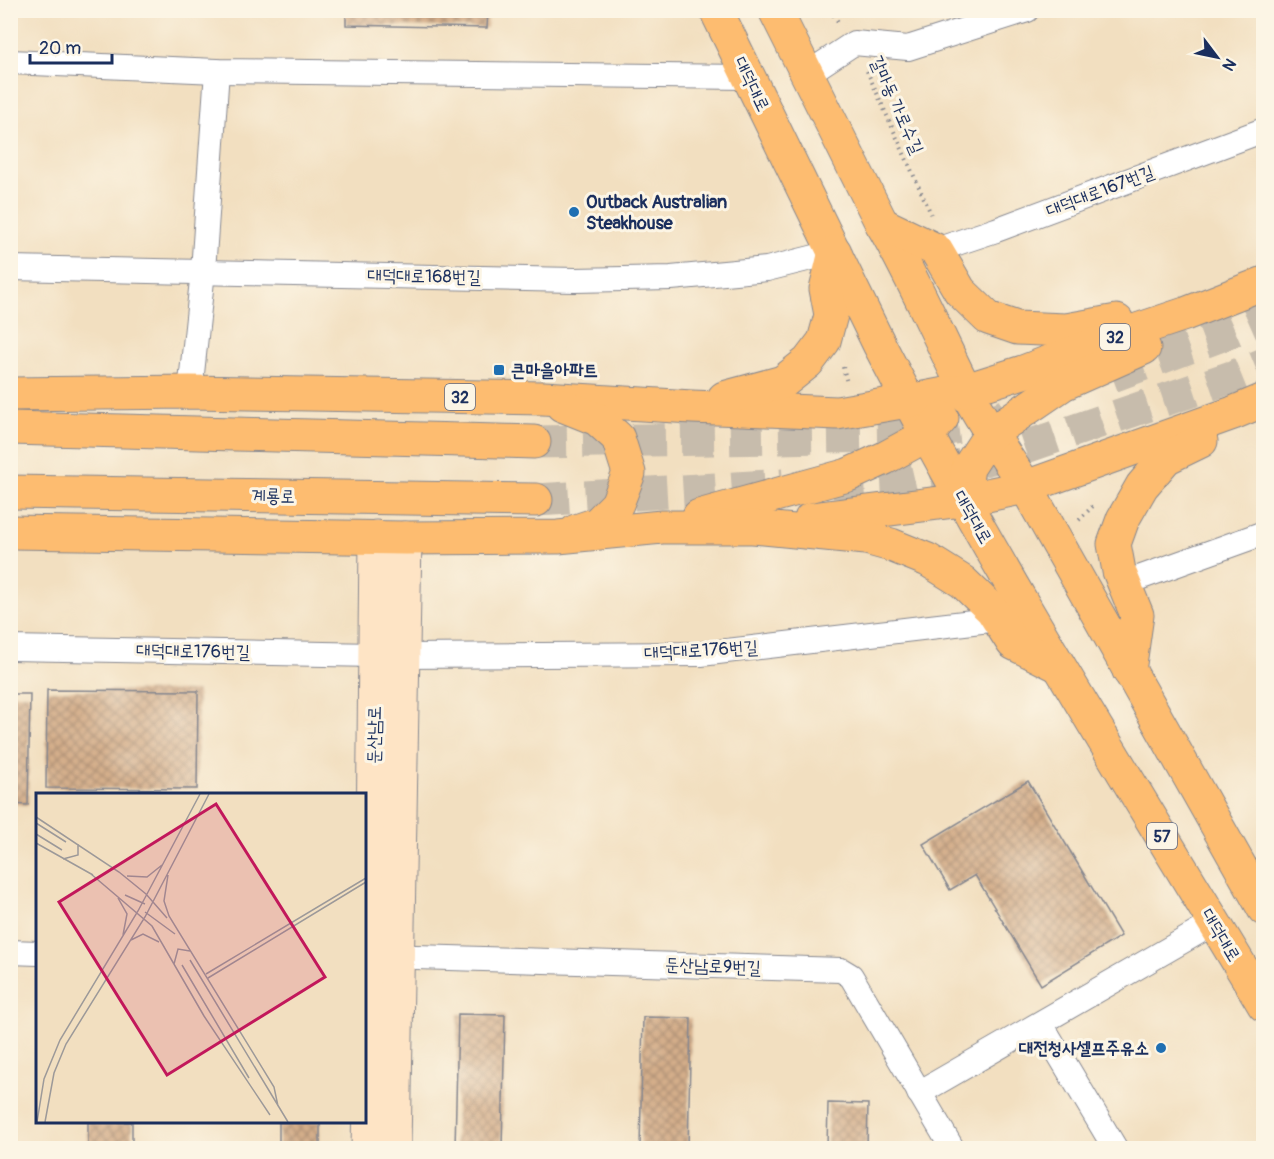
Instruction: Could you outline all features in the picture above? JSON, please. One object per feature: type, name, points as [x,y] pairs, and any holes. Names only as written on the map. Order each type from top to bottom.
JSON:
[{"type":"main road","name":"대덕대로","points":[[716,10],[908,401],[1059,666],[1263,1005]]},
{"type":"main road","points":[[775,10],[882,224],[902,258],[966,390],[1026,487],[1259,893]]},
{"type":"main road","points":[[882,224],[936,250],[960,291],[988,318],[1017,328],[1066,330],[1159,314],[1185,315]]},
{"type":"main road","points":[[692,407],[783,382],[808,362],[824,341],[831,315],[826,288],[835,252]]},
{"type":"main road","name":"32","points":[[10,394],[190,392],[543,398],[837,413],[966,390],[1185,315],[1263,283]]},
{"type":"main road","points":[[963,500],[968,468],[991,433],[1063,384],[1181,332],[1263,288]]},
{"type":"main road","points":[[662,527],[848,475],[927,435],[966,390]]},
{"type":"main road","points":[[543,398],[597,419],[618,438],[628,473],[617,504],[597,524],[558,537]]},
{"type":"main road","points":[[753,527],[963,500],[1026,487],[1233,413],[1263,400]]},
{"type":"main road","points":[[1129,670],[1137,615],[1119,571],[1114,544],[1123,519],[1142,486],[1166,458],[1213,435],[1233,413]]},
{"type":"main road","points":[[10,428],[534,442]]},
{"type":"main road","name":"계룡로","points":[[10,492],[536,500]]},
{"type":"main road","points":[[10,532],[391,538],[558,537],[662,527],[753,527],[867,538],[928,560],[963,582],[992,610],[1013,643],[1059,666]]},
{"type":"street","points":[[807,74],[854,43],[908,48],[1027,10]]},
{"type":"street","points":[[10,62],[217,71],[748,77]]},
{"type":"street","points":[[190,392],[203,271],[217,71]]},
{"type":"street","name":"대덕대로167번길","points":[[936,250],[1008,226],[1263,130]]},
{"type":"street","name":"대덕대로168번길","points":[[10,268],[563,280],[671,278],[767,269],[835,252]]},
{"type":"street","points":[[1125,583],[1263,533]]},
{"type":"street","name":"둔산남로","points":[[368,1149],[378,955],[391,538]]},
{"type":"street","name":"대덕대로176번길","points":[[10,648],[389,655],[701,654],[998,619]]},
{"type":"street","points":[[919,1094],[1214,923]]},
{"type":"street","points":[[10,952],[36,953]]},
{"type":"street","name":"둔산남로","points":[[378,955],[394,1149]]},
{"type":"street","name":"둔산남로9번길","points":[[378,955],[841,970],[851,976],[952,1149]]},
{"type":"street","points":[[1041,1024],[1115,1149]]},
{"type":"path","name":"갈마동 가로수길","points":[[830,10],[854,43],[932,215]]},
{"type":"path","points":[[842,365],[849,389]]},
{"type":"path","points":[[1075,523],[1094,506]]},
{"type":"building","points":[[346,10],[488,10],[487,28],[346,25]]},
{"type":"building","points":[[47,690],[198,691],[197,789],[46,788]]},
{"type":"building","points":[[10,694],[30,694],[28,805],[10,804]]},
{"type":"building","points":[[1028,781],[1121,936],[1041,985],[975,875],[950,890],[923,844]]},
{"type":"building","points":[[458,1014],[505,1015],[502,1148],[455,1148]]},
{"type":"building","points":[[643,1017],[691,1018],[688,1148],[640,1148]]},
{"type":"building","points":[[828,1103],[868,1104],[867,1148],[827,1148]]},
{"type":"building","points":[[88,1123],[132,1123],[132,1148],[88,1148]]},
{"type":"building","points":[[279,1123],[320,1123],[320,1148],[279,1148]]},
{"type":"tunnel","points":[[1112,376],[1264,317]]},
{"type":"tunnel","points":[[832,482],[906,478],[996,457],[1264,364]]},
{"type":"tunnel","points":[[534,442],[894,436],[983,424],[1010,414]]},
{"type":"tunnel","points":[[536,500],[783,485]]},
{"type":"place","name":"Outback Australian Steakhouse","points":[[574,212]]},
{"type":"place","name":"큰마을아파트","points":[[499,370]]},
{"type":"place","name":"대전청사셀프주유소","points":[[1161,1048]]}]
